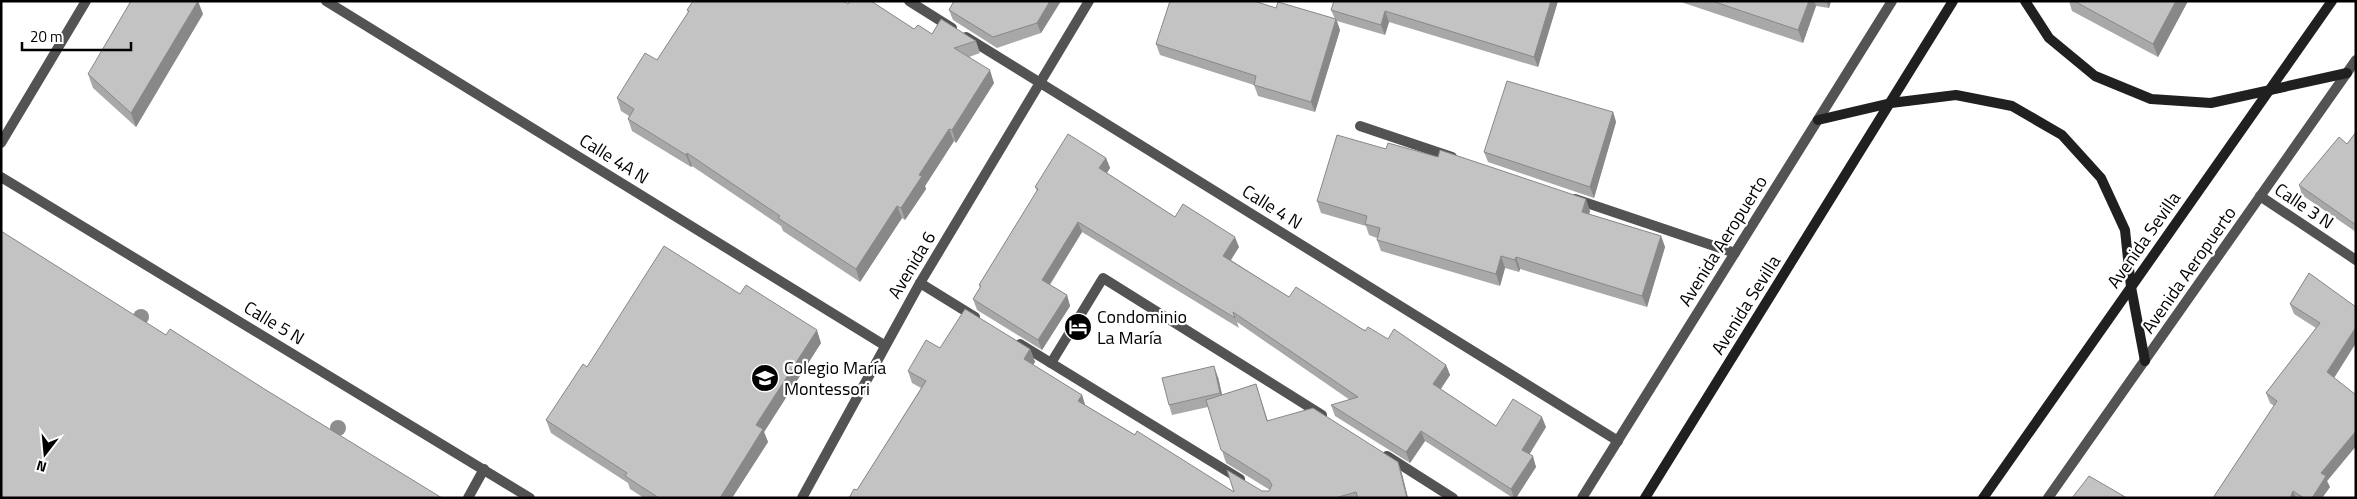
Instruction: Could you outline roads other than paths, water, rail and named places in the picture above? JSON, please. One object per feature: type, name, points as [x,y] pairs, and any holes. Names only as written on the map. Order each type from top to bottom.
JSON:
[{"type":"main road","name":"Avenida Sevilla","points":[[1645,498],[1953,1]]},
{"type":"main road","points":[[2025,1],[2049,38],[2096,76],[2151,98],[2211,103],[2347,73]]},
{"type":"main road","name":"Avenida Sevilla","points":[[1983,498],[2332,1]]},
{"type":"main road","points":[[1818,120],[1891,103],[1956,95],[2012,106],[2062,135],[2101,178],[2124,230],[2131,287],[2145,361]]},
{"type":"street","points":[[1,143],[86,1]]},
{"type":"street","name":"Calle 4A N","points":[[326,1],[884,345]]},
{"type":"street","name":"Calle 4 N","points":[[908,1],[1618,441]]},
{"type":"street","name":"Avenida 6","points":[[802,498],[884,345],[1090,1]]},
{"type":"street","name":"Avenida Aeropuerto","points":[[1582,498],[1892,1]]},
{"type":"street","name":"Avenida Aeropuerto","points":[[2048,498],[2356,60]]},
{"type":"street","points":[[1360,126],[1463,161]]},
{"type":"street","name":"Calle 5 N","points":[[1,177],[530,498]]},
{"type":"street","points":[[1566,196],[1735,253]]},
{"type":"street","name":"Calle 3 N","points":[[2260,196],[2356,260]]},
{"type":"street","points":[[1051,363],[1103,278],[1328,419]]},
{"type":"street","points":[[920,283],[987,324]]},
{"type":"street","points":[[1011,339],[1245,482]]},
{"type":"street","points":[[1378,451],[1453,498]]},
{"type":"street","points":[[468,498],[484,469]]},
{"type":"place","name":"Condominio La María","points":[[1078,327]]},
{"type":"place","name":"Colegio María Montessori","points":[[765,378]]}]
